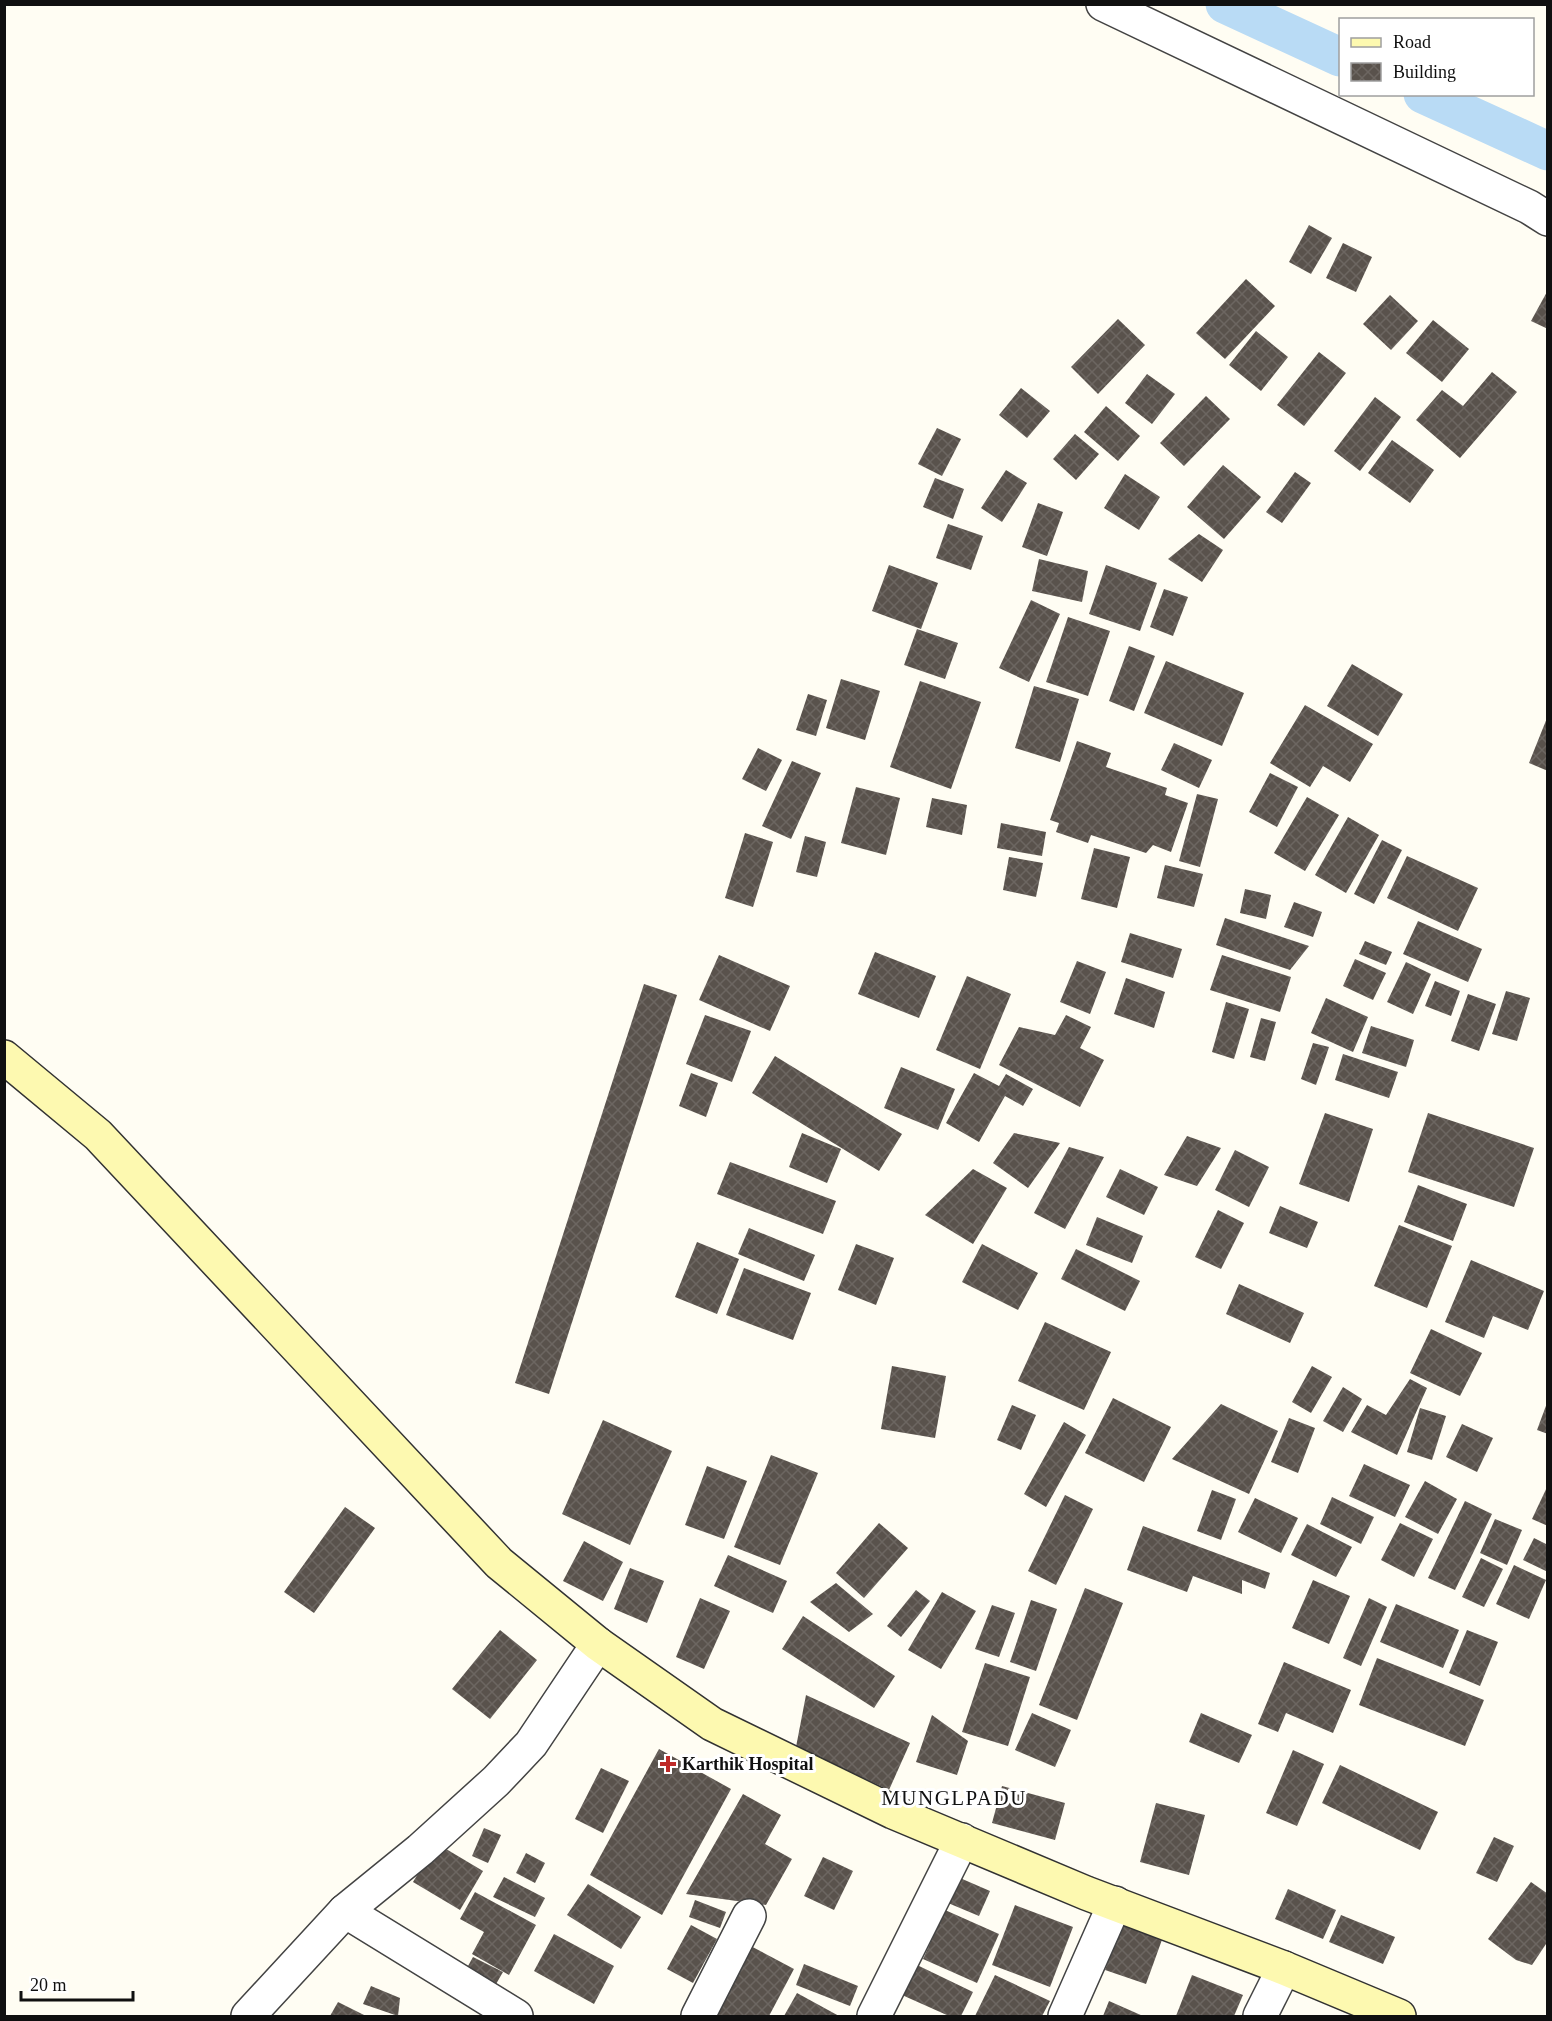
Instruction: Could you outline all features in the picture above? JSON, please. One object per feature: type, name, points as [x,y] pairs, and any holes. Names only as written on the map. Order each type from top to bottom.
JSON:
[{"type":"main road","points":[[4,1057],[98,1135],[499,1563],[598,1644],[712,1724],[893,1812],[1399,2016]]},
{"type":"street","points":[[1103,4],[1529,207],[1548,219]]},
{"type":"street","points":[[248,2016],[345,1911],[420,1850],[517,1759],[531,1744],[598,1644]]},
{"type":"street","points":[[874,2016],[962,1840]]},
{"type":"street","points":[[1065,2016],[1115,1903]]},
{"type":"street","points":[[345,1911],[516,2016]]},
{"type":"street","points":[[699,2016],[749,1916]]},
{"type":"street","points":[[1260,2016],[1284,1968]]},
{"type":"building","points":[[1309,225],[1332,238],[1311,274],[1289,262]]},
{"type":"building","points":[[1343,243],[1372,257],[1356,292],[1326,278]]},
{"type":"building","points":[[1246,279],[1275,306],[1225,359],[1196,333]]},
{"type":"building","points":[[1548,290],[1548,329],[1531,321]]},
{"type":"building","points":[[1390,295],[1418,321],[1391,350],[1363,324]]},
{"type":"building","points":[[1118,319],[1145,345],[1098,394],[1071,367]]},
{"type":"building","points":[[1433,320],[1469,349],[1442,382],[1406,353]]},
{"type":"building","points":[[1256,331],[1288,357],[1261,391],[1229,365]]},
{"type":"building","points":[[1319,352],[1346,373],[1304,426],[1277,405]]},
{"type":"building","points":[[1492,372],[1517,392],[1460,458],[1416,420],[1442,390],[1463,406]]},
{"type":"building","points":[[1147,374],[1175,394],[1152,424],[1125,403]]},
{"type":"building","points":[[1021,388],[1050,411],[1027,438],[999,415]]},
{"type":"building","points":[[1206,396],[1230,419],[1184,466],[1160,443]]},
{"type":"building","points":[[1375,397],[1401,417],[1360,471],[1334,451]]},
{"type":"building","points":[[1106,406],[1140,436],[1118,461],[1084,432]]},
{"type":"building","points":[[937,428],[961,439],[942,476],[918,464]]},
{"type":"building","points":[[1075,434],[1099,454],[1076,480],[1053,459]]},
{"type":"building","points":[[1392,440],[1434,470],[1410,503],[1368,473]]},
{"type":"building","points":[[1223,465],[1261,497],[1224,539],[1187,507]]},
{"type":"building","points":[[1006,470],[1027,483],[1002,522],[981,508]]},
{"type":"building","points":[[1295,472],[1311,483],[1282,523],[1266,512]]},
{"type":"building","points":[[1125,474],[1160,497],[1139,530],[1104,508]]},
{"type":"building","points":[[935,478],[964,489],[953,519],[923,507]]},
{"type":"building","points":[[1038,503],[1063,512],[1047,556],[1022,547]]},
{"type":"building","points":[[948,524],[983,536],[971,570],[936,558]]},
{"type":"building","points":[[1199,534],[1223,550],[1202,582],[1168,559]]},
{"type":"building","points":[[1039,559],[1088,571],[1082,602],[1032,591]]},
{"type":"building","points":[[889,565],[938,583],[921,629],[872,611]]},
{"type":"building","points":[[1106,565],[1157,583],[1140,631],[1089,614]]},
{"type":"building","points":[[1164,589],[1188,597],[1173,636],[1150,627]]},
{"type":"building","points":[[1031,600],[1060,614],[1029,682],[999,668]]},
{"type":"building","points":[[1068,617],[1110,631],[1088,696],[1046,682]]},
{"type":"building","points":[[917,629],[958,643],[945,679],[904,665]]},
{"type":"building","points":[[1129,646],[1155,656],[1134,711],[1109,701]]},
{"type":"building","points":[[1166,661],[1244,693],[1222,746],[1144,713]]},
{"type":"building","points":[[1352,664],[1403,694],[1378,736],[1327,706]]},
{"type":"building","points":[[841,679],[880,691],[865,740],[826,728]]},
{"type":"building","points":[[920,681],[981,702],[951,789],[890,767]]},
{"type":"building","points":[[1034,686],[1079,699],[1060,762],[1015,748]]},
{"type":"building","points":[[808,694],[827,700],[816,736],[796,730]]},
{"type":"building","points":[[1305,705],[1373,744],[1350,782],[1323,766],[1310,787],[1270,763]]},
{"type":"building","points":[[1548,718],[1548,771],[1529,763]]},
{"type":"building","points":[[1077,741],[1111,753],[1106,767],[1167,788],[1165,795],[1188,803],[1171,852],[1153,845],[1146,853],[1091,835],[1088,843],[1056,832],[1059,823],[1050,820]]},
{"type":"building","points":[[1174,743],[1212,760],[1199,788],[1161,770]]},
{"type":"building","points":[[758,748],[782,760],[766,791],[742,779]]},
{"type":"building","points":[[792,761],[821,773],[791,839],[762,826]]},
{"type":"building","points":[[1270,773],[1298,787],[1277,827],[1249,812]]},
{"type":"building","points":[[856,787],[900,798],[886,855],[841,843]]},
{"type":"building","points":[[1197,794],[1218,799],[1200,867],[1179,861]]},
{"type":"building","points":[[1307,797],[1339,815],[1305,871],[1274,853]]},
{"type":"building","points":[[932,798],[967,805],[962,835],[926,827]]},
{"type":"building","points":[[1348,817],[1379,835],[1346,893],[1315,875]]},
{"type":"building","points":[[1001,823],[1046,832],[1042,856],[997,848]]},
{"type":"building","points":[[745,833],[773,842],[753,907],[725,898]]},
{"type":"building","points":[[805,836],[826,842],[817,877],[796,872]]},
{"type":"building","points":[[1382,840],[1402,850],[1374,904],[1354,894]]},
{"type":"building","points":[[1094,848],[1130,857],[1117,908],[1081,899]]},
{"type":"building","points":[[1407,856],[1478,888],[1458,931],[1387,898]]},
{"type":"building","points":[[1009,857],[1043,863],[1036,897],[1003,890]]},
{"type":"building","points":[[1165,865],[1203,874],[1194,907],[1157,898]]},
{"type":"building","points":[[1245,889],[1271,895],[1266,919],[1240,913]]},
{"type":"building","points":[[1294,902],[1322,912],[1313,937],[1284,927]]},
{"type":"building","points":[[1225,918],[1309,946],[1290,970],[1216,945]]},
{"type":"building","points":[[1418,921],[1482,949],[1468,982],[1403,954]]},
{"type":"building","points":[[1130,933],[1182,949],[1173,978],[1121,962]]},
{"type":"building","points":[[1365,941],[1392,952],[1386,965],[1359,954]]},
{"type":"building","points":[[875,952],[936,976],[919,1018],[858,994]]},
{"type":"building","points":[[719,955],[790,986],[770,1031],[699,1000]]},
{"type":"building","points":[[1222,955],[1291,977],[1280,1012],[1210,990]]},
{"type":"building","points":[[1355,959],[1386,973],[1373,1000],[1343,986]]},
{"type":"building","points":[[1077,961],[1106,972],[1090,1014],[1060,1002]]},
{"type":"building","points":[[1406,962],[1431,974],[1413,1014],[1387,1002]]},
{"type":"building","points":[[967,976],[1011,994],[980,1069],[936,1050]]},
{"type":"building","points":[[1126,978],[1165,992],[1154,1028],[1114,1014]]},
{"type":"building","points":[[1435,981],[1460,991],[1451,1016],[1425,1006]]},
{"type":"building","points":[[644,984],[677,995],[549,1394],[515,1383]]},
{"type":"building","points":[[1506,991],[1530,998],[1517,1041],[1492,1034]]},
{"type":"building","points":[[1468,994],[1496,1004],[1479,1051],[1451,1041]]},
{"type":"building","points":[[1326,998],[1368,1017],[1353,1052],[1311,1033]]},
{"type":"building","points":[[1226,1002],[1249,1009],[1234,1059],[1212,1052]]},
{"type":"building","points":[[705,1015],[751,1031],[732,1082],[686,1064]]},
{"type":"building","points":[[1066,1015],[1091,1027],[1080,1048],[1104,1060],[1080,1107],[999,1065],[1019,1027],[1055,1035]]},
{"type":"building","points":[[1261,1018],[1276,1022],[1265,1061],[1250,1057]]},
{"type":"building","points":[[1371,1026],[1414,1040],[1406,1067],[1362,1053]]},
{"type":"building","points":[[1313,1043],[1329,1047],[1316,1085],[1301,1079]]},
{"type":"building","points":[[1343,1054],[1398,1072],[1389,1098],[1335,1080]]},
{"type":"building","points":[[775,1056],[902,1134],[879,1171],[752,1093]]},
{"type":"building","points":[[901,1067],[955,1089],[938,1130],[884,1108]]},
{"type":"building","points":[[691,1073],[718,1083],[706,1117],[679,1106]]},
{"type":"building","points":[[974,1073],[999,1086],[1006,1074],[1033,1089],[1023,1106],[1005,1096],[979,1142],[946,1123]]},
{"type":"building","points":[[1325,1113],[1373,1129],[1349,1202],[1299,1184]]},
{"type":"building","points":[[1428,1113],[1534,1148],[1514,1207],[1408,1172]]},
{"type":"building","points":[[802,1133],[841,1149],[827,1183],[789,1167]]},
{"type":"building","points":[[1014,1133],[1060,1143],[1028,1188],[993,1163]]},
{"type":"building","points":[[1187,1136],[1221,1148],[1197,1186],[1164,1175]]},
{"type":"building","points":[[1069,1147],[1104,1157],[1065,1229],[1034,1213]]},
{"type":"building","points":[[1235,1150],[1269,1167],[1249,1207],[1215,1190]]},
{"type":"building","points":[[730,1162],[836,1201],[823,1234],[717,1194]]},
{"type":"building","points":[[973,1169],[1007,1188],[973,1244],[925,1215]]},
{"type":"building","points":[[1120,1169],[1158,1187],[1144,1215],[1106,1197]]},
{"type":"building","points":[[1418,1185],[1467,1204],[1453,1241],[1404,1222]]},
{"type":"building","points":[[1280,1206],[1318,1222],[1307,1248],[1269,1233]]},
{"type":"building","points":[[1218,1210],[1244,1223],[1221,1269],[1195,1257]]},
{"type":"building","points":[[1097,1217],[1143,1236],[1132,1263],[1086,1245]]},
{"type":"building","points":[[1399,1225],[1452,1246],[1427,1308],[1374,1286]]},
{"type":"building","points":[[749,1228],[815,1255],[804,1281],[738,1254]]},
{"type":"building","points":[[697,1242],[739,1259],[717,1314],[675,1297]]},
{"type":"building","points":[[856,1244],[894,1258],[876,1305],[838,1290]]},
{"type":"building","points":[[982,1244],[1038,1273],[1018,1310],[962,1282]]},
{"type":"building","points":[[1076,1249],[1140,1281],[1125,1311],[1061,1279]]},
{"type":"building","points":[[1471,1260],[1544,1291],[1528,1330],[1493,1316],[1484,1338],[1445,1322]]},
{"type":"building","points":[[744,1268],[811,1293],[793,1340],[726,1315]]},
{"type":"building","points":[[1239,1284],[1304,1313],[1290,1343],[1226,1314]]},
{"type":"building","points":[[1045,1322],[1111,1352],[1084,1410],[1018,1381]]},
{"type":"building","points":[[1431,1329],[1482,1353],[1460,1396],[1410,1373]]},
{"type":"building","points":[[892,1366],[946,1376],[935,1438],[881,1429]]},
{"type":"building","points":[[1312,1366],[1332,1377],[1311,1413],[1292,1402]]},
{"type":"building","points":[[1410,1379],[1427,1388],[1397,1455],[1351,1432],[1367,1405],[1386,1415]]},
{"type":"building","points":[[1343,1387],[1362,1399],[1343,1432],[1323,1421]]},
{"type":"building","points":[[1113,1398],[1171,1427],[1144,1482],[1085,1453]]},
{"type":"building","points":[[1221,1404],[1278,1431],[1249,1494],[1172,1459]]},
{"type":"building","points":[[1548,1404],[1548,1434],[1537,1430]]},
{"type":"building","points":[[1012,1405],[1036,1415],[1021,1450],[997,1440]]},
{"type":"building","points":[[1420,1408],[1446,1416],[1432,1460],[1407,1452]]},
{"type":"building","points":[[1289,1418],[1315,1428],[1298,1473],[1271,1462]]},
{"type":"building","points":[[603,1420],[672,1451],[630,1545],[562,1514]]},
{"type":"building","points":[[1064,1422],[1086,1435],[1046,1507],[1024,1494]]},
{"type":"building","points":[[1462,1424],[1493,1438],[1477,1472],[1446,1457]]},
{"type":"building","points":[[771,1455],[818,1473],[780,1565],[734,1547]]},
{"type":"building","points":[[1364,1464],[1410,1485],[1395,1517],[1349,1496]]},
{"type":"building","points":[[707,1466],[747,1481],[724,1539],[685,1525]]},
{"type":"building","points":[[1425,1481],[1457,1499],[1438,1534],[1405,1517]]},
{"type":"building","points":[[1548,1485],[1548,1526],[1532,1519]]},
{"type":"building","points":[[1212,1490],[1236,1499],[1221,1540],[1197,1531]]},
{"type":"building","points":[[1065,1495],[1093,1509],[1056,1585],[1028,1571]]},
{"type":"building","points":[[1332,1497],[1374,1517],[1361,1544],[1320,1524]]},
{"type":"building","points":[[1255,1498],[1298,1518],[1281,1553],[1238,1532]]},
{"type":"building","points":[[1465,1501],[1492,1514],[1455,1590],[1428,1578]]},
{"type":"building","points":[[345,1507],[375,1528],[314,1613],[284,1592]]},
{"type":"building","points":[[1495,1519],[1522,1530],[1507,1565],[1480,1553]]},
{"type":"building","points":[[879,1523],[908,1548],[864,1598],[836,1573]]},
{"type":"building","points":[[1400,1523],[1433,1539],[1414,1577],[1381,1560]]},
{"type":"building","points":[[1307,1524],[1352,1547],[1336,1577],[1291,1555]]},
{"type":"building","points":[[1143,1526],[1270,1573],[1265,1589],[1242,1580],[1242,1594],[1193,1576],[1187,1592],[1127,1570]]},
{"type":"building","points":[[1534,1538],[1548,1545],[1548,1572],[1523,1560]]},
{"type":"building","points":[[584,1541],[623,1562],[603,1601],[563,1581]]},
{"type":"building","points":[[728,1555],[787,1581],[773,1613],[714,1586]]},
{"type":"building","points":[[1481,1558],[1503,1569],[1484,1607],[1462,1597]]},
{"type":"building","points":[[1514,1565],[1546,1580],[1529,1619],[1496,1604]]},
{"type":"building","points":[[630,1568],[664,1581],[647,1623],[614,1609]]},
{"type":"building","points":[[1313,1580],[1350,1596],[1329,1644],[1292,1628]]},
{"type":"building","points":[[836,1583],[873,1614],[849,1632],[810,1602]]},
{"type":"building","points":[[1085,1588],[1123,1603],[1077,1720],[1039,1705]]},
{"type":"building","points":[[916,1590],[930,1601],[901,1637],[887,1626]]},
{"type":"building","points":[[942,1592],[976,1611],[941,1669],[908,1650]]},
{"type":"building","points":[[700,1598],[730,1611],[704,1669],[676,1657]]},
{"type":"building","points":[[1369,1598],[1387,1607],[1361,1666],[1343,1658]]},
{"type":"building","points":[[1031,1600],[1057,1609],[1036,1671],[1010,1662]]},
{"type":"building","points":[[1396,1604],[1459,1630],[1443,1668],[1380,1642]]},
{"type":"building","points":[[992,1605],[1015,1613],[999,1657],[975,1649]]},
{"type":"building","points":[[803,1616],[895,1676],[874,1708],[782,1649]]},
{"type":"building","points":[[500,1630],[537,1660],[490,1719],[452,1689]]},
{"type":"building","points":[[1467,1630],[1498,1642],[1480,1686],[1449,1673]]},
{"type":"building","points":[[1377,1658],[1484,1700],[1465,1746],[1359,1705]]},
{"type":"building","points":[[1284,1662],[1351,1690],[1333,1733],[1286,1713],[1278,1732],[1258,1724]]},
{"type":"building","points":[[985,1663],[1030,1677],[1008,1746],[962,1732]]},
{"type":"building","points":[[806,1695],[910,1743],[889,1790],[796,1747]]},
{"type":"building","points":[[1032,1713],[1071,1730],[1055,1767],[1015,1750]]},
{"type":"building","points":[[1201,1713],[1252,1735],[1239,1763],[1189,1742]]},
{"type":"building","points":[[932,1715],[968,1741],[957,1775],[916,1762]]},
{"type":"building","points":[[659,1749],[731,1789],[662,1915],[590,1875]]},
{"type":"building","points":[[1293,1750],[1324,1764],[1297,1826],[1266,1813]]},
{"type":"building","points":[[1340,1765],[1438,1812],[1420,1850],[1322,1803]]},
{"type":"building","points":[[601,1768],[629,1781],[603,1833],[575,1819]]},
{"type":"building","points":[[1002,1786],[1065,1803],[1055,1840],[992,1823]]},
{"type":"building","points":[[743,1794],[781,1815],[765,1844],[792,1859],[766,1905],[686,1894]]},
{"type":"building","points":[[1156,1803],[1205,1815],[1189,1875],[1140,1862]]},
{"type":"building","points":[[484,1828],[501,1835],[488,1863],[472,1856]]},
{"type":"building","points":[[1494,1837],[1514,1846],[1497,1882],[1476,1873]]},
{"type":"building","points":[[436,1843],[483,1871],[460,1910],[413,1882]]},
{"type":"building","points":[[526,1853],[545,1863],[535,1883],[516,1873]]},
{"type":"building","points":[[823,1857],[853,1871],[834,1910],[804,1896]]},
{"type":"building","points":[[504,1877],[545,1898],[535,1917],[493,1897]]},
{"type":"building","points":[[960,1878],[990,1891],[979,1916],[948,1903]]},
{"type":"building","points":[[1531,1882],[1548,1894],[1548,1941],[1532,1965],[1516,1960],[1488,1939]]},
{"type":"building","points":[[588,1884],[641,1917],[621,1949],[567,1915]]},
{"type":"building","points":[[1288,1889],[1336,1910],[1323,1939],[1275,1919]]},
{"type":"building","points":[[475,1892],[536,1925],[509,1975],[472,1954],[484,1932],[460,1919]]},
{"type":"building","points":[[695,1900],[726,1912],[720,1928],[689,1917]]},
{"type":"building","points":[[1015,1905],[1073,1927],[1050,1987],[992,1965]]},
{"type":"building","points":[[945,1910],[999,1934],[977,1983],[923,1959]]},
{"type":"building","points":[[1341,1915],[1395,1937],[1383,1964],[1329,1942]]},
{"type":"building","points":[[1122,1922],[1163,1937],[1146,1984],[1105,1970]]},
{"type":"building","points":[[691,1925],[717,1939],[693,1983],[667,1969]]},
{"type":"building","points":[[554,1934],[614,1966],[594,2004],[534,1971]]},
{"type":"building","points":[[745,1943],[794,1969],[769,2016],[707,2016]]},
{"type":"building","points":[[473,1957],[503,1972],[492,1991],[463,1975]]},
{"type":"building","points":[[804,1964],[858,1986],[850,2006],[796,1985]]},
{"type":"building","points":[[917,1965],[973,1992],[961,2016],[949,2016],[902,1995]]},
{"type":"building","points":[[995,1975],[1050,2001],[1042,2016],[975,2016]]},
{"type":"building","points":[[1192,1975],[1243,1995],[1234,2016],[1176,2016]]},
{"type":"building","points":[[371,1986],[400,1998],[398,2016],[363,2004]]},
{"type":"building","points":[[797,1993],[839,2016],[784,2016]]},
{"type":"building","points":[[1109,2001],[1143,2016],[1103,2016]]},
{"type":"building","points":[[338,2002],[366,2016],[330,2016]]},
{"type":"waterway","points":[[1225,4],[1339,57]]},
{"type":"waterway","points":[[1427,96],[1548,151]]},
{"type":"place","name":"Karthik Hospital","points":[[668,1764]]},
{"type":"district","name":"MUNGLPADU","points":[[954,1798]]}]
